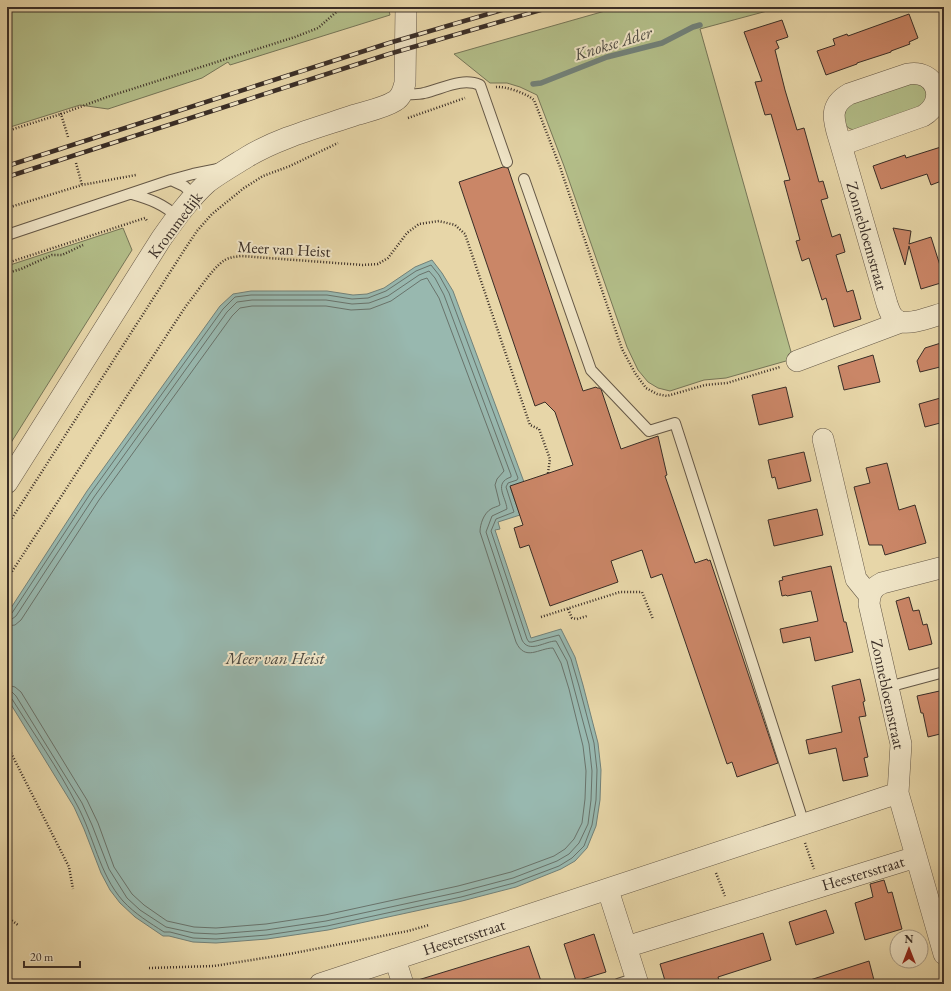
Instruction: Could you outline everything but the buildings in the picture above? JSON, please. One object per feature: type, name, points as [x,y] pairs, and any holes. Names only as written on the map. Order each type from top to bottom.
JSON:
[{"type":"street","points":[[402,94],[405,83],[406,66],[406,7]]},
{"type":"street","name":"Zonnebloemstraat","points":[[841,145],[923,116],[939,107],[937,91],[934,84],[929,78],[922,74],[908,74],[849,94],[842,98],[837,104],[834,112],[834,120],[841,145],[886,304],[890,314],[895,320],[901,322]]},
{"type":"street","name":"Krommedijk","points":[[7,483],[161,239],[177,217],[208,183],[230,167],[273,144],[388,105],[396,101],[402,94]]},
{"type":"street","points":[[797,361],[901,322],[910,322],[944,313]]},
{"type":"street","points":[[823,439],[856,578],[869,595],[874,587],[882,583],[944,566]]},
{"type":"street","name":"Zonnebloemstraat","points":[[869,595],[869,604],[901,744],[898,793]]},
{"type":"street","name":"Heestersstraat","points":[[320,984],[898,793],[916,857],[626,947]]},
{"type":"street","points":[[916,857],[944,954]]},
{"type":"street","points":[[608,890],[626,947],[631,982]]},
{"type":"street","points":[[395,959],[403,984]]},
{"type":"lane","points":[[402,94],[422,93],[472,81],[480,85],[507,162]]},
{"type":"lane","points":[[7,235],[171,180],[230,167]]},
{"type":"lane","points":[[524,179],[591,370],[649,430],[675,423],[801,825]]},
{"type":"lane","points":[[171,180],[184,186],[195,196]]},
{"type":"lane","points":[[132,194],[156,202],[171,211],[177,217]]},
{"type":"lane","points":[[888,687],[944,672]]},
{"type":"path","points":[[7,131],[61,114],[101,99],[295,37],[318,28],[342,7]]},
{"type":"path","points":[[402,120],[501,87],[529,96],[534,100],[560,167],[622,348],[635,373],[646,388],[657,394],[667,396],[705,385],[727,383],[797,361]]},
{"type":"path","points":[[402,94],[408,118]]},
{"type":"path","points":[[61,114],[68,137]]},
{"type":"path","points":[[7,526],[197,231],[212,214],[244,188],[263,176],[290,166],[339,143]]},
{"type":"path","points":[[7,208],[82,184],[76,164]]},
{"type":"path","points":[[7,253],[9,262],[146,218],[148,223]]},
{"type":"path","name":"Meer van Heist","points":[[7,579],[186,306],[224,260],[233,257],[240,256],[363,265],[378,264],[388,258],[407,233],[420,224],[439,221],[455,225],[465,234],[530,425],[539,429],[550,459],[548,473]]},
{"type":"path","points":[[7,273],[22,269],[52,255],[62,255],[83,244]]},
{"type":"path","points":[[542,617],[620,592],[642,592],[653,619]]},
{"type":"path","points":[[568,609],[572,618],[576,619],[587,616]]},
{"type":"path","points":[[7,745],[69,867],[73,889]]},
{"type":"path","points":[[801,825],[821,886]]},
{"type":"path","points":[[710,856],[731,914]]},
{"type":"path","points":[[7,917],[18,925]]},
{"type":"path","points":[[149,968],[214,966],[304,951],[408,931],[429,925]]},
{"type":"green space","points":[[7,7],[388,7],[390,15],[230,65],[228,62],[202,78],[108,109],[80,105],[7,128]]},
{"type":"green space","points":[[619,7],[782,7],[700,29],[793,359],[726,378],[704,380],[670,391],[658,388],[648,382],[638,370],[627,347],[564,166],[537,95],[507,83],[490,83],[454,54]]},
{"type":"green space","points":[[920,81],[929,93],[924,107],[855,130],[847,127],[845,124],[841,113],[850,102]]},
{"type":"green space","points":[[123,228],[132,250],[7,449],[7,266]]},
{"type":"water","name":"Meer van Heist","points":[[432,260],[453,291],[524,482],[510,487],[520,515],[498,522],[500,529],[495,530],[531,638],[561,629],[575,657],[598,743],[601,770],[600,800],[596,826],[587,848],[575,861],[561,869],[516,887],[462,901],[328,930],[267,939],[216,943],[193,942],[163,936],[135,917],[120,903],[110,890],[101,873],[74,807],[7,698],[7,614],[87,491],[220,306],[233,294],[251,291],[327,291],[353,295],[367,294],[384,288],[415,267]]},
{"type":"waterway","name":"Knokse Ader","points":[[533,84],[541,83],[607,57],[662,43],[700,25]]},
{"type":"railway","points":[[7,166],[389,43],[512,7]]},
{"type":"railway","points":[[7,177],[389,54],[551,7]]}]
